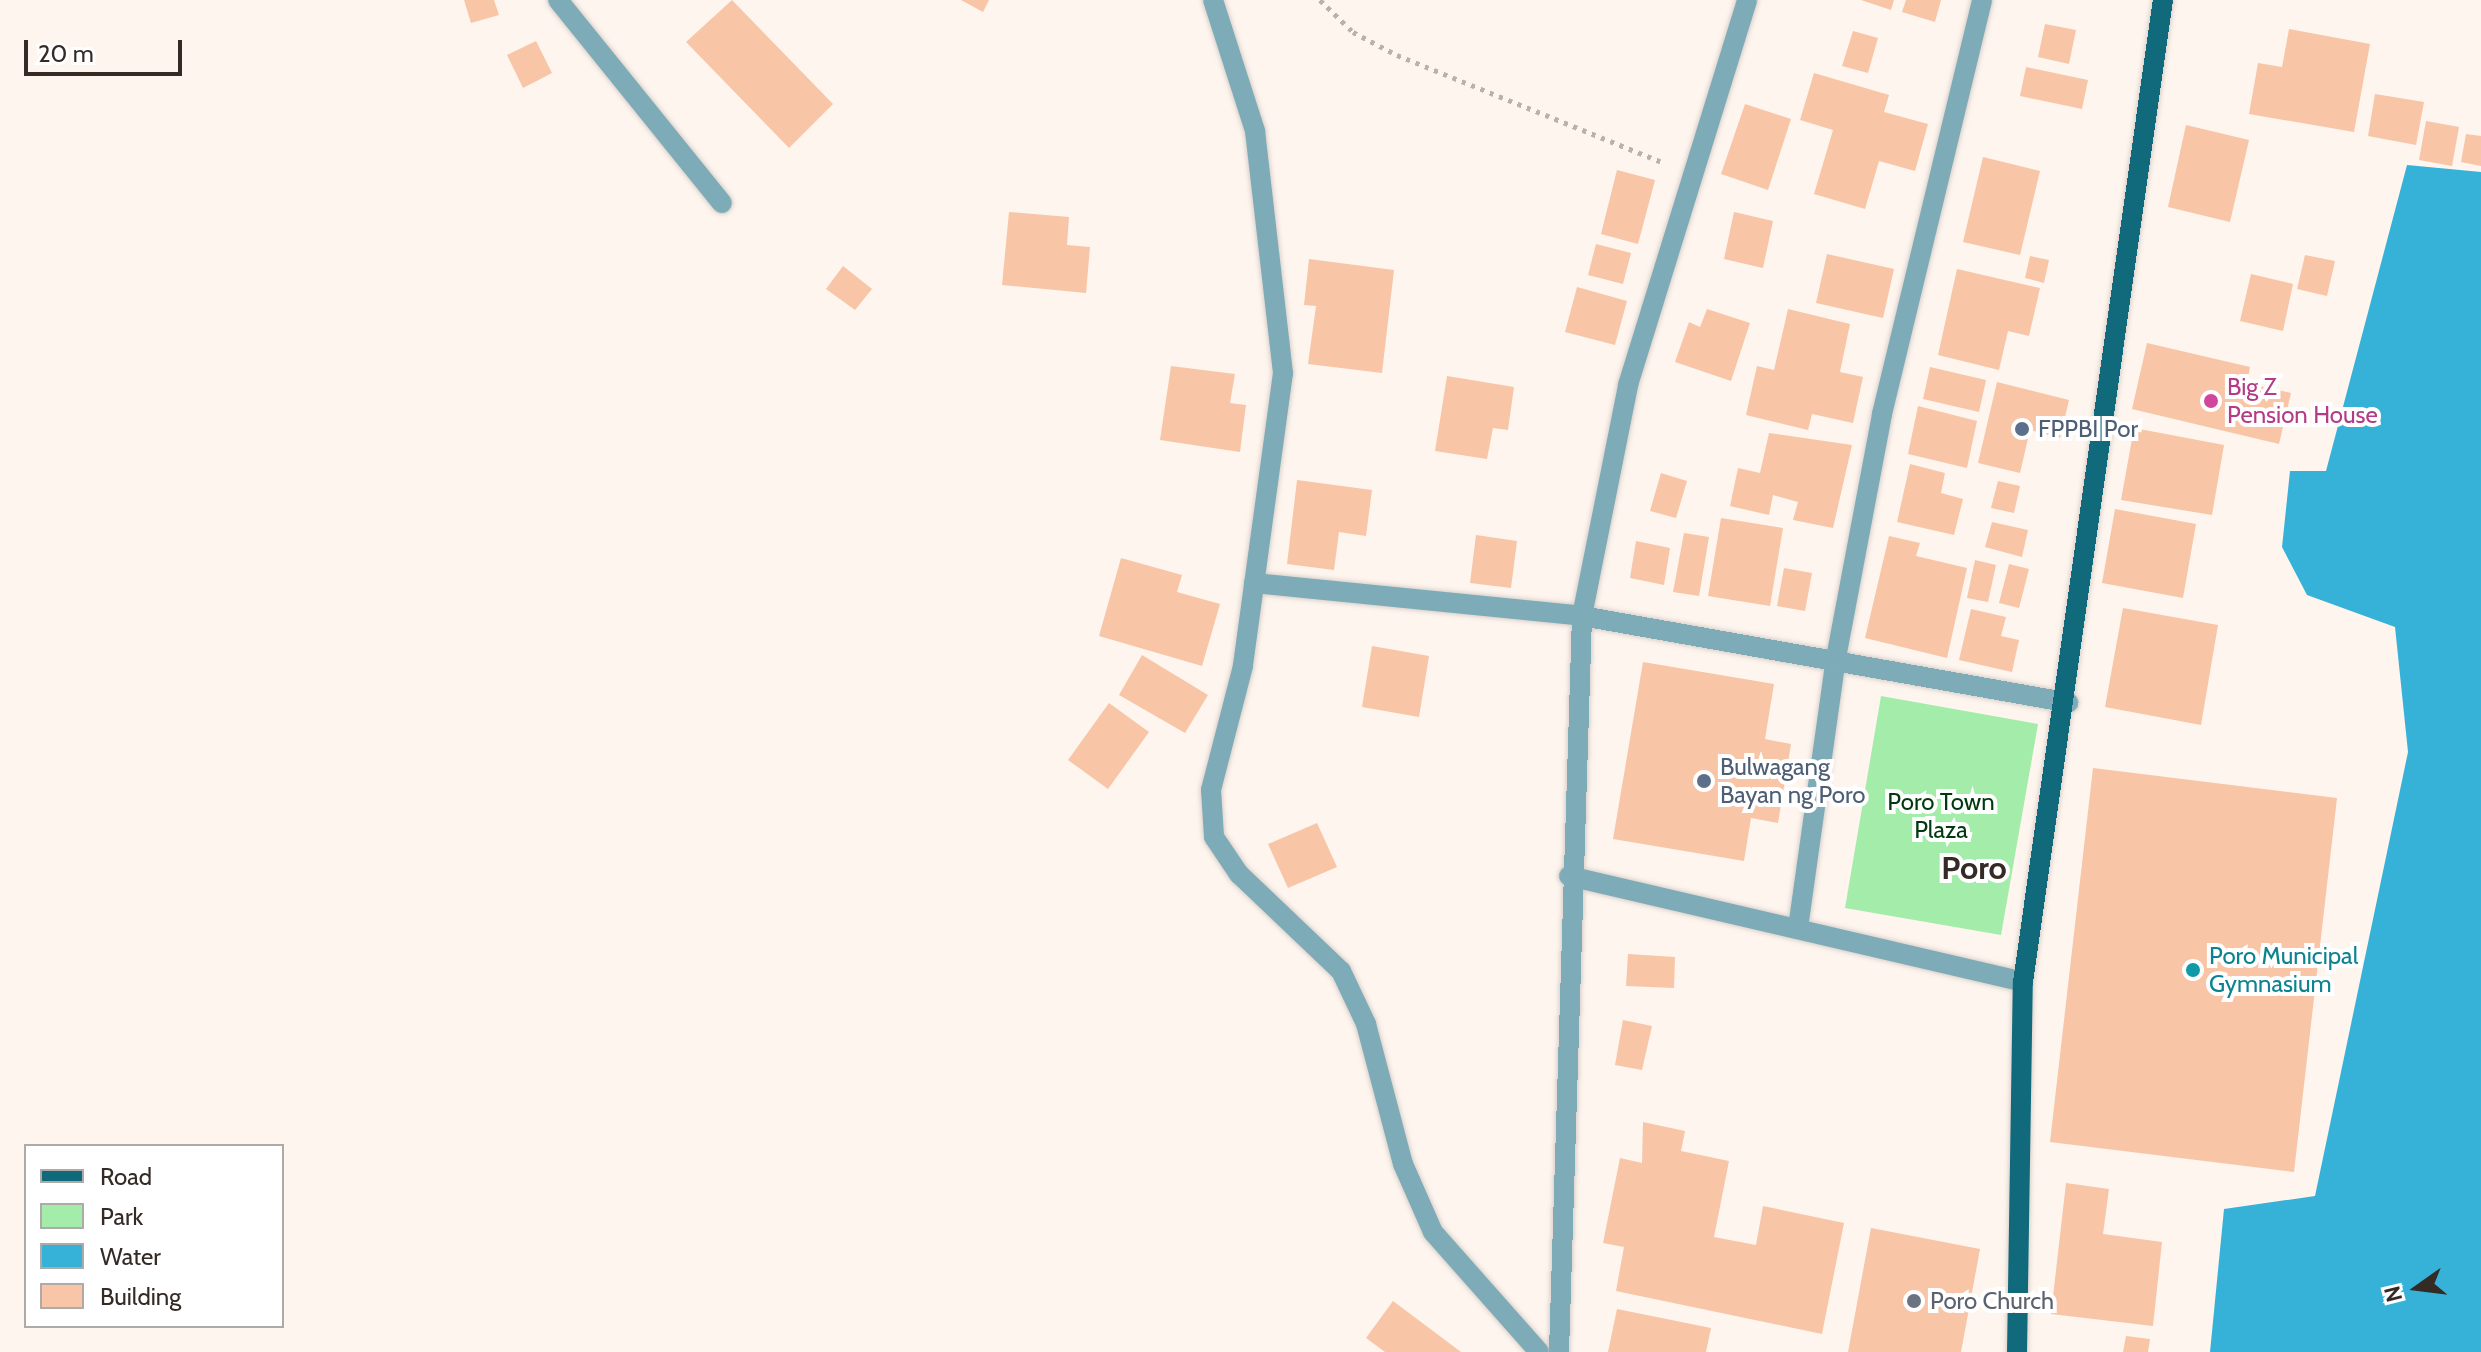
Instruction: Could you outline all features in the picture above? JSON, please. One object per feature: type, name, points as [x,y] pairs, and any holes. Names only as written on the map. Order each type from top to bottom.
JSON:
[{"type":"main road","points":[[2017,1352],[2023,982],[2068,703],[2163,0]]},
{"type":"street","points":[[558,0],[722,203]]},
{"type":"street","points":[[1213,0],[1255,131],[1283,373],[1243,666],[1211,790],[1214,837],[1239,874],[1341,971],[1366,1024],[1403,1164],[1433,1232],[1539,1352]]},
{"type":"street","points":[[1559,1352],[1569,876],[1582,616],[1628,385],[1747,0]]},
{"type":"street","points":[[1798,928],[1836,658],[1882,414],[1982,0]]},
{"type":"street","points":[[1254,583],[1582,616],[1836,658],[2068,703]]},
{"type":"street","points":[[1569,876],[2023,982]]},
{"type":"path","points":[[1320,0],[1353,32],[1397,55],[1694,172]]},
{"type":"green space","name":"Poro Town Plaza","points":[[1881,696],[2038,724],[2001,935],[1845,908]]},
{"type":"water","points":[[2407,165],[2481,172],[2481,1352],[2210,1352],[2224,1209],[2315,1196],[2408,752],[2395,627],[2307,595],[2282,547],[2290,471],[2326,471]]},
{"type":"building","points":[[464,0],[494,0],[499,15],[471,23]]},
{"type":"building","points":[[732,0],[833,104],[789,148],[686,42]]},
{"type":"building","points":[[961,0],[989,0],[983,12]]},
{"type":"building","points":[[1861,0],[1894,0],[1891,10]]},
{"type":"building","points":[[1906,0],[1941,0],[1935,22],[1902,12]]},
{"type":"building","points":[[2045,24],[2076,30],[2069,64],[2038,57]]},
{"type":"building","points":[[2289,29],[2370,44],[2354,132],[2249,114],[2258,63],[2282,67]]},
{"type":"building","points":[[1853,31],[1878,38],[1868,73],[1842,66]]},
{"type":"building","points":[[536,41],[552,73],[523,88],[507,55]]},
{"type":"building","points":[[2026,67],[2088,80],[2082,109],[2020,96]]},
{"type":"building","points":[[1814,73],[1889,95],[1884,112],[1928,124],[1915,171],[1879,161],[1865,209],[1814,194],[1833,130],[1800,120]]},
{"type":"building","points":[[2375,94],[2424,102],[2416,145],[2368,136]]},
{"type":"building","points":[[1745,104],[1791,119],[1768,190],[1721,174]]},
{"type":"building","points":[[2426,121],[2459,127],[2452,166],[2419,160]]},
{"type":"building","points":[[2186,125],[2249,140],[2230,222],[2168,207]]},
{"type":"building","points":[[2466,134],[2481,136],[2481,166],[2461,162]]},
{"type":"building","points":[[1983,157],[2040,171],[2020,255],[1963,242]]},
{"type":"building","points":[[1617,170],[1655,180],[1638,244],[1601,234]]},
{"type":"building","points":[[1009,212],[1069,217],[1067,245],[1090,247],[1086,293],[1002,285]]},
{"type":"building","points":[[1734,212],[1773,221],[1763,268],[1724,259]]},
{"type":"building","points":[[1596,244],[1631,253],[1623,284],[1588,275]]},
{"type":"building","points":[[1827,254],[1894,269],[1883,318],[1816,303]]},
{"type":"building","points":[[2305,255],[2335,261],[2327,296],[2297,289]]},
{"type":"building","points":[[2030,256],[2049,260],[2044,283],[2025,278]]},
{"type":"building","points":[[1309,259],[1394,270],[1382,373],[1308,364],[1316,306],[1304,305]]},
{"type":"building","points":[[843,266],[872,289],[855,310],[826,289]]},
{"type":"building","points":[[1957,269],[2040,288],[2029,336],[2008,331],[1999,370],[1938,355]]},
{"type":"building","points":[[2251,274],[2293,284],[2283,331],[2240,321]]},
{"type":"building","points":[[1577,287],[1627,301],[1615,345],[1565,332]]},
{"type":"building","points":[[1707,309],[1750,323],[1731,381],[1675,362],[1689,322],[1700,327]]},
{"type":"building","points":[[1788,309],[1850,324],[1840,372],[1863,377],[1853,423],[1812,414],[1808,430],[1746,415],[1757,366],[1774,370]]},
{"type":"building","name":"Big Z Pension House","points":[[2147,343],[2250,367],[2247,383],[2291,393],[2279,444],[2132,409]]},
{"type":"building","points":[[1171,366],[1235,374],[1230,403],[1246,405],[1240,452],[1160,440]]},
{"type":"building","points":[[1930,367],[1986,380],[1979,412],[1923,399]]},
{"type":"building","points":[[1447,376],[1514,387],[1508,430],[1493,428],[1487,459],[1435,451]]},
{"type":"building","points":[[1997,382],[2069,400],[2060,438],[2030,430],[2020,473],[1978,463]]},
{"type":"building","points":[[1918,406],[1977,421],[1967,468],[1908,454]]},
{"type":"building","points":[[2134,428],[2224,445],[2212,515],[2121,500]]},
{"type":"building","points":[[1769,433],[1852,445],[1833,528],[1793,520],[1798,502],[1773,495],[1769,515],[1730,506],[1738,468],[1760,473]]},
{"type":"building","points":[[1910,464],[1945,473],[1941,493],[1963,499],[1954,535],[1897,522]]},
{"type":"building","points":[[1661,473],[1687,481],[1676,518],[1650,511]]},
{"type":"building","points":[[1297,480],[1372,490],[1366,536],[1339,532],[1334,570],[1287,564]]},
{"type":"building","points":[[1998,481],[2020,486],[2014,513],[1991,508]]},
{"type":"building","points":[[2115,509],[2196,524],[2183,598],[2102,583]]},
{"type":"building","points":[[1721,518],[1783,528],[1770,606],[1708,596]]},
{"type":"building","points":[[1992,522],[2028,530],[2022,557],[1985,547]]},
{"type":"building","points":[[1684,533],[1709,537],[1699,596],[1673,592]]},
{"type":"building","points":[[1476,535],[1517,541],[1511,588],[1470,583]]},
{"type":"building","points":[[1889,536],[1920,543],[1916,556],[1967,568],[1947,658],[1865,638]]},
{"type":"building","points":[[1636,541],[1670,548],[1664,585],[1630,578]]},
{"type":"building","points":[[1121,558],[1182,575],[1177,592],[1220,604],[1202,666],[1099,636]]},
{"type":"building","points":[[1975,560],[1996,565],[1988,602],[1967,598]]},
{"type":"building","points":[[2009,564],[2029,569],[2019,608],[1999,603]]},
{"type":"building","points":[[1784,568],[1812,573],[1805,611],[1777,606]]},
{"type":"building","points":[[2123,608],[2218,625],[2201,725],[2105,707]]},
{"type":"building","points":[[1971,609],[2006,617],[2001,636],[2019,640],[2012,672],[1959,660]]},
{"type":"building","points":[[1372,646],[1429,656],[1419,717],[1362,707]]},
{"type":"building","points":[[1142,655],[1208,695],[1185,733],[1119,695]]},
{"type":"building","name":"Bulwagang Bayan ng Poro","points":[[1643,662],[1774,684],[1765,739],[1791,744],[1778,823],[1751,818],[1744,861],[1613,839]]},
{"type":"building","points":[[1109,703],[1149,732],[1108,789],[1068,760]]},
{"type":"building","name":"Poro Municipal Gymnasium","points":[[2093,768],[2337,798],[2294,1172],[2050,1142]]},
{"type":"building","points":[[1317,823],[1337,867],[1288,888],[1268,844]]},
{"type":"building","points":[[1628,954],[1675,957],[1674,988],[1626,986]]},
{"type":"building","points":[[1623,1020],[1652,1026],[1642,1070],[1615,1065]]},
{"type":"building","points":[[1643,1122],[1685,1131],[1681,1151],[1729,1161],[1714,1237],[1756,1245],[1763,1206],[1844,1223],[1822,1334],[1616,1291],[1624,1247],[1603,1243],[1620,1158],[1642,1163]]},
{"type":"building","points":[[2066,1183],[2109,1189],[2103,1234],[2162,1242],[2153,1326],[2051,1314]]},
{"type":"building","name":"Poro Church","points":[[1871,1228],[1980,1249],[1961,1352],[1848,1352]]},
{"type":"building","points":[[1393,1301],[1461,1352],[1385,1352],[1366,1338]]},
{"type":"building","points":[[1617,1309],[1711,1328],[1706,1352],[1608,1352]]},
{"type":"building","points":[[2126,1336],[2150,1339],[2148,1352],[2123,1352]]},
{"type":"place","name":"Big Z Pension House","points":[[2211,401]]},
{"type":"place","name":"FPPBI Por","points":[[2022,429]]},
{"type":"place","name":"Bulwagang Bayan ng Poro","points":[[1704,781]]},
{"type":"place","name":"Poro Municipal Gymnasium","points":[[2193,970]]},
{"type":"place","name":"Poro Church","points":[[1914,1301]]},
{"type":"district","name":"Poro","points":[[1974,868]]}]
